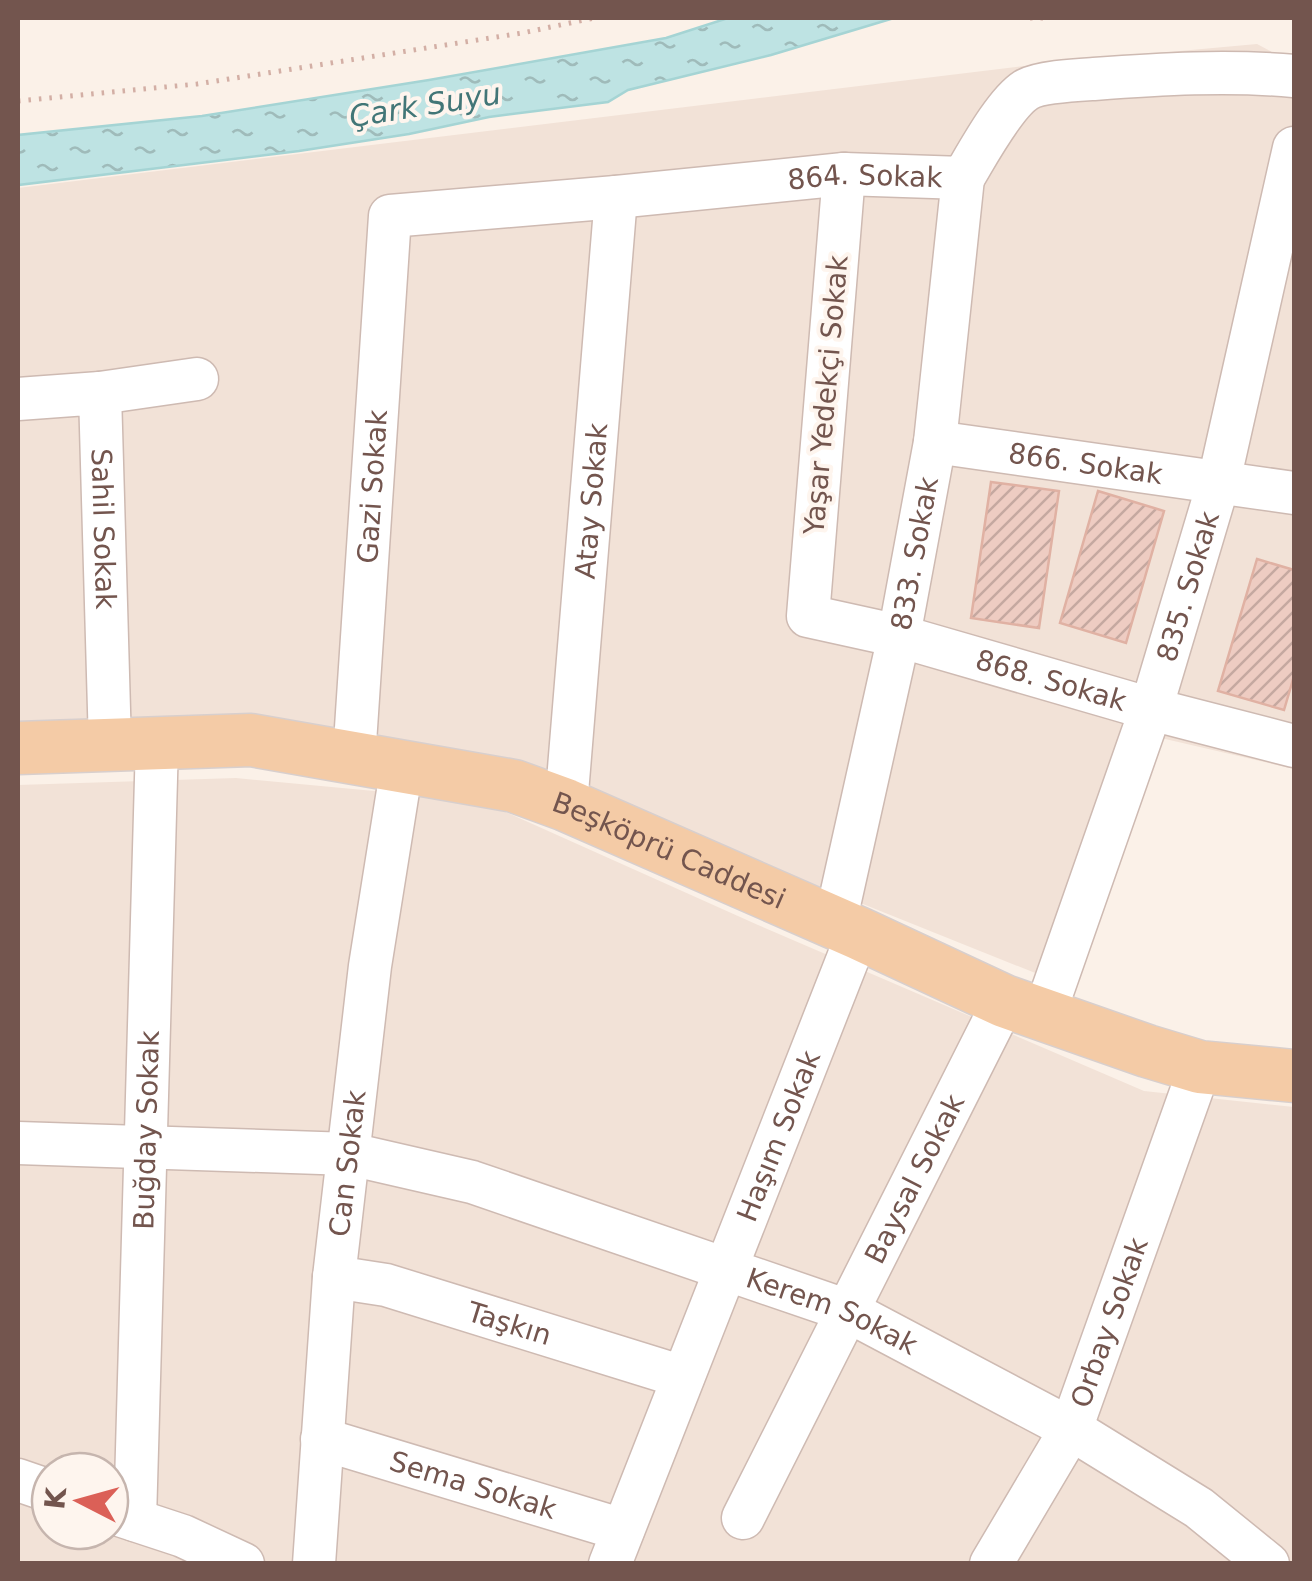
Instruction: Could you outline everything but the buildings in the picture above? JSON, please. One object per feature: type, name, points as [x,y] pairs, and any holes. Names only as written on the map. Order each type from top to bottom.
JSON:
[{"type":"main road","name":"Beşköprü Caddesi","points":[[18,748],[251,740],[514,786],[566,805],[1024,1008],[1200,1067],[1294,1076]]},
{"type":"street","name":"864. Sokak","points":[[390,216],[844,174],[963,178],[1000,117],[1026,89],[1063,81],[1129,77],[1294,76]]},
{"type":"street","name":"835. Sokak","points":[[1024,1008],[1151,709],[1220,481],[1294,148]]},
{"type":"street","name":"Yaşar Yedekçi Sokak","points":[[808,616],[844,174]]},
{"type":"street","name":"833. Sokak","points":[[846,928],[935,442],[963,178]]},
{"type":"street","name":"Atay Sokak","points":[[566,805],[616,197]]},
{"type":"street","name":"Gazi Sokak","points":[[378,762],[390,216]]},
{"type":"street","points":[[18,398],[197,379]]},
{"type":"street","name":"Sahil Sokak","points":[[100,392],[134,744]]},
{"type":"street","name":"866. Sokak","points":[[935,442],[1294,492]]},
{"type":"street","name":"868. Sokak","points":[[808,616],[900,636],[1294,746]]},
{"type":"street","name":"Buğday Sokak","points":[[126,1451],[145,1148],[134,744]]},
{"type":"street","name":"Can Sokak","points":[[314,1564],[334,1277],[370,966],[378,762]]},
{"type":"street","name":"Haşım Sokak","points":[[617,1547],[726,1268],[846,928]]},
{"type":"street","name":"Baysal Sokak","points":[[743,1518],[848,1311],[1024,1008]]},
{"type":"street","name":"Orbay Sokak","points":[[992,1564],[1071,1429],[1200,1067]]},
{"type":"street","name":"Kerem Sokak","points":[[18,1143],[350,1154],[472,1182],[848,1311],[1071,1429],[1198,1508],[1268,1564]]},
{"type":"street","name":"Taşkın","points":[[334,1277],[386,1285],[684,1378]]},
{"type":"street","name":"Sema Sokak","points":[[322,1439],[617,1547]]},
{"type":"street","points":[[130,1519],[183,1536],[243,1564]]},
{"type":"path","points":[[18,101],[198,84],[594,18]]},
{"type":"path","points":[[1030,18],[1043,18]]},
{"type":"shaded area","points":[[1257,44],[1294,64],[1294,769],[1161,738],[1075,989],[546,777],[18,731],[18,188],[1048,63]]},
{"type":"shaded area","points":[[236,778],[481,801],[1144,1091],[1294,1107],[1294,1563],[18,1563],[18,785]]},
{"type":"water","name":"Çark Suyu","points":[[728,18],[894,18],[771,55],[628,90],[608,102],[489,117],[299,151],[18,185],[18,135],[202,116],[429,80],[666,38]]}]
